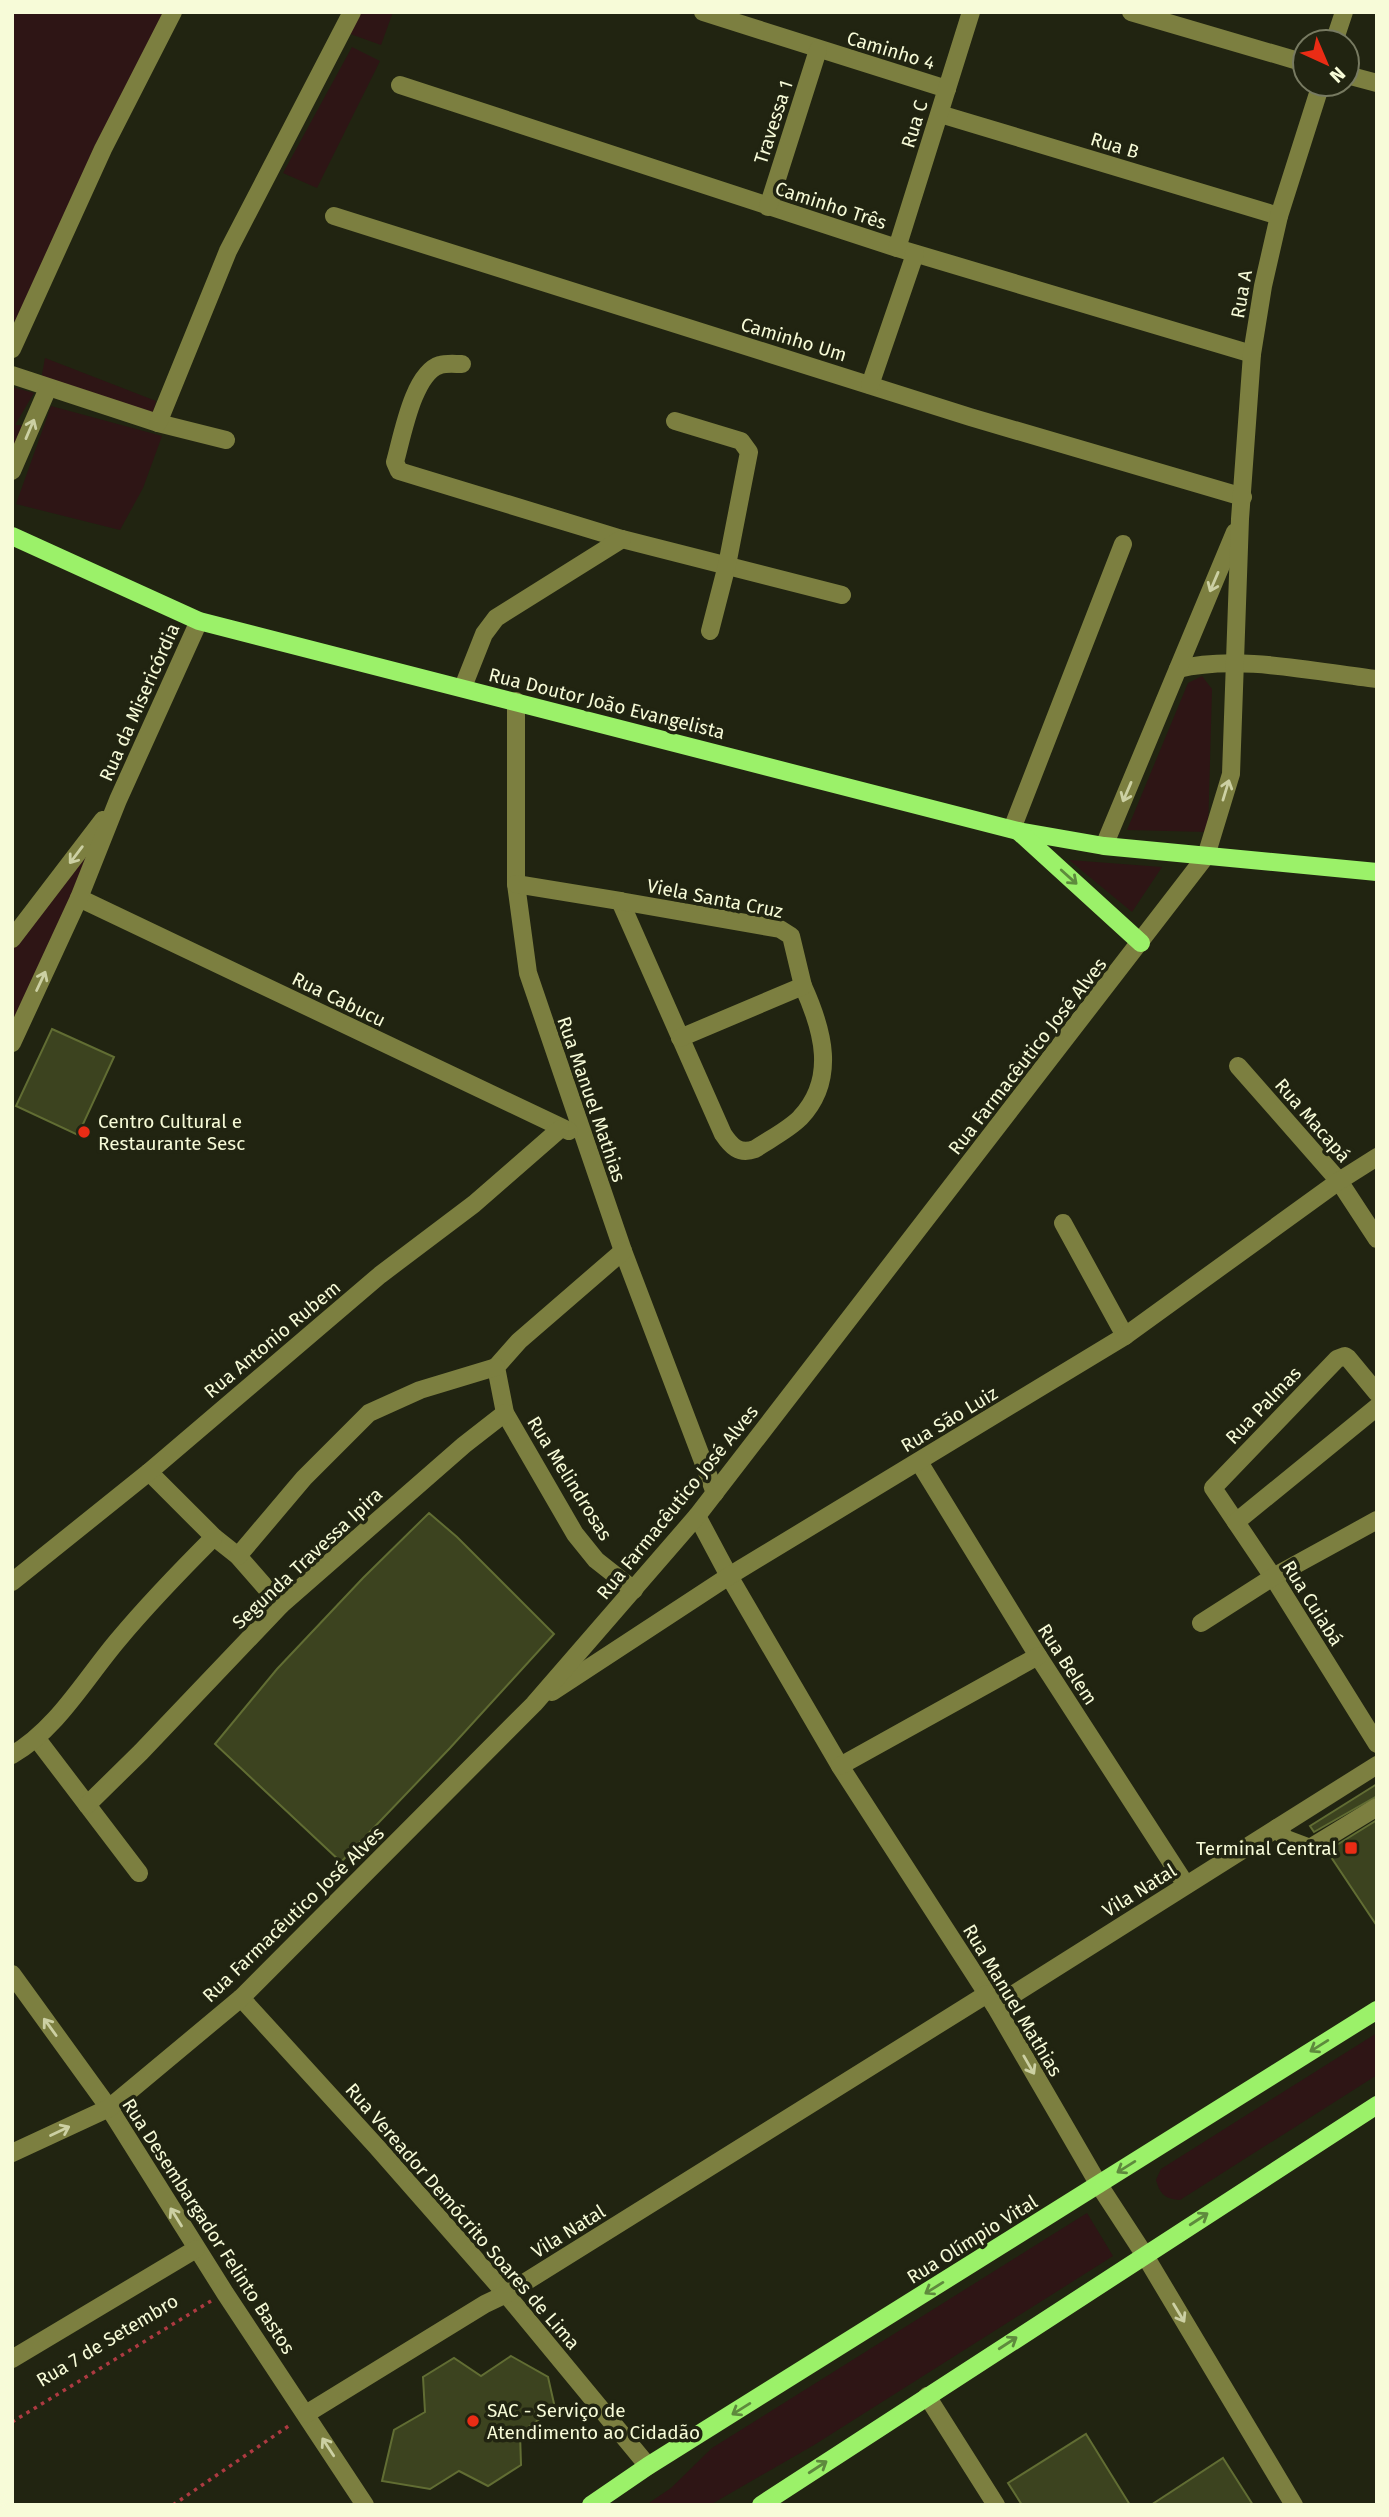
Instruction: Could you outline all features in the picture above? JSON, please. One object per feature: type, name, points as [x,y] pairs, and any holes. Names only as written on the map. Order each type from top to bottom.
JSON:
[{"type":"main road","name":"Rua Doutor João Evangelista","points":[[12,536],[199,621],[1015,830],[1104,846],[1377,872]]},
{"type":"main road","points":[[1015,830],[1141,943]]},
{"type":"main road","name":"Rua Olímpio Vital","points":[[591,2505],[648,2466],[1377,2010]]},
{"type":"main road","points":[[761,2505],[1377,2105]]},
{"type":"street","points":[[12,349],[103,149],[173,12]]},
{"type":"street","points":[[158,424],[228,251],[352,12]]},
{"type":"street","name":"Caminho 4","points":[[702,12],[947,89]]},
{"type":"street","name":"Rua C","points":[[897,248],[971,12]]},
{"type":"street","points":[[1131,12],[1291,59]]},
{"type":"street","name":"Travessa 1","points":[[768,207],[818,50]]},
{"type":"street","name":"Caminho Três","points":[[400,85],[915,254],[1252,354]]},
{"type":"street","name":"Rua A","points":[[1206,856],[1231,774],[1240,519],[1252,354],[1263,286],[1279,216],[1317,98]]},
{"type":"street","name":"Rua B","points":[[940,114],[1279,216]]},
{"type":"street","name":"Caminho Um","points":[[334,216],[970,418],[1243,497]]},
{"type":"street","points":[[870,385],[915,254]]},
{"type":"street","points":[[462,364],[440,365],[428,372],[422,380],[395,462],[397,470],[622,539],[842,595]]},
{"type":"street","points":[[12,375],[158,424],[226,440]]},
{"type":"street","points":[[12,471],[48,388]]},
{"type":"street","points":[[676,421],[741,441],[749,452],[727,565],[710,631]]},
{"type":"street","name":"Rua A","points":[[1104,846],[1240,519]]},
{"type":"street","points":[[463,687],[484,634],[496,618],[622,539]]},
{"type":"street","points":[[1015,830],[1123,544]]},
{"type":"street","name":"Rua da Misericórdia","points":[[12,1043],[79,898],[118,800],[199,621]]},
{"type":"street","points":[[1178,668],[1199,663],[1234,662],[1377,679]]},
{"type":"street","name":"Rua Manuel Mathias","points":[[516,701],[516,884],[528,973],[623,1251],[715,1493]]},
{"type":"street","name":"Rua da Misericórdia","points":[[12,939],[118,800]]},
{"type":"street","name":"Rua Farmacêutico José Alves","points":[[109,2108],[241,1998],[534,1704],[634,1590],[715,1493],[1206,856]]},
{"type":"street","name":"Viela Santa Cruz","points":[[516,884],[620,901],[780,929],[791,936],[803,986],[821,1030],[825,1068],[820,1086],[801,1117],[749,1151],[735,1148],[723,1134],[620,901]]},
{"type":"street","name":"Rua Cabucu","points":[[79,898],[560,1129],[582,1134]]},
{"type":"street","points":[[680,1038],[803,986]]},
{"type":"street","name":"Rua Macapá","points":[[1238,1066],[1339,1181],[1377,1239]]},
{"type":"street","name":"Rua Antonio Rubem","points":[[12,1582],[149,1472],[380,1275],[474,1204],[560,1129]]},
{"type":"street","name":"Rua São Luiz","points":[[534,1704],[729,1576],[1125,1336],[1339,1181],[1377,1157]]},
{"type":"street","points":[[1063,1223],[1125,1336]]},
{"type":"street","points":[[238,1556],[304,1478],[369,1413],[420,1390],[496,1367],[519,1341],[623,1251]]},
{"type":"street","name":"Rua Palmas","points":[[1214,1486],[1337,1359],[1345,1356],[1377,1394]]},
{"type":"street","name":"Rua Melindrosas","points":[[496,1367],[505,1413],[575,1534],[596,1560],[634,1590]]},
{"type":"street","points":[[1236,1522],[1377,1407]]},
{"type":"street","name":"Segunda Travessa Ipira","points":[[88,1805],[281,1605],[464,1444],[505,1413]]},
{"type":"street","name":"Rua Belem","points":[[919,1462],[1038,1656],[1186,1885]]},
{"type":"street","points":[[149,1472],[214,1537],[238,1556],[281,1605]]},
{"type":"street","name":"Rua Cuiabá","points":[[1214,1486],[1214,1492],[1273,1577],[1377,1744]]},
{"type":"street","name":"Rua Manuel Mathias","points":[[697,1516],[840,1766],[991,2000],[1099,2185],[1144,2254],[1294,2505]]},
{"type":"street","points":[[1201,1623],[1273,1577],[1374,1529]]},
{"type":"street","points":[[12,1755],[37,1739],[135,1620],[214,1537]]},
{"type":"street","points":[[840,1766],[1038,1656]]},
{"type":"street","points":[[37,1739],[139,1873]]},
{"type":"street","name":"Vila Natal","points":[[306,2414],[1186,1885],[1377,1765]]},
{"type":"street","points":[[1277,1828],[1286,1839],[1310,1849],[1377,1807]]},
{"type":"street","name":"Rua Desembargador Felinto Bastos","points":[[12,1974],[109,2108],[196,2249],[365,2505]]},
{"type":"street","name":"Rua Vereador Demócrito Soares de Lima","points":[[241,1998],[506,2294],[648,2466]]},
{"type":"street","points":[[12,2153],[109,2108]]},
{"type":"street","points":[[12,2359],[196,2249]]},
{"type":"street","points":[[927,2396],[996,2505]]},
{"type":"path","name":"Rua 7 de Setembro","points":[[12,2423],[225,2293]]},
{"type":"path","points":[[173,2505],[306,2414]]},
{"type":"shaded area","points":[[12,12],[167,12],[16,322],[12,319]]},
{"type":"shaded area","points":[[354,12],[393,12],[381,45],[342,31]]},
{"type":"shaded area","points":[[352,47],[380,61],[317,188],[283,173]]},
{"type":"shaded area","points":[[45,358],[156,401],[152,417],[41,380]]},
{"type":"shaded area","points":[[12,387],[34,393],[15,425],[21,425],[24,431],[12,452]]},
{"type":"shaded area","points":[[51,406],[162,436],[143,488],[120,530],[16,504]]},
{"type":"shaded area","points":[[1202,676],[1212,689],[1208,832],[1127,830],[1188,683]]},
{"type":"shaded area","points":[[118,800],[12,1043],[12,939]]},
{"type":"shaded area","points":[[1069,860],[1162,867],[1132,912]]},
{"type":"shaded area","points":[[1377,2033],[1377,2075],[1180,2200],[1167,2197],[1161,2192],[1156,2180],[1161,2169]]},
{"type":"shaded area","points":[[1087,2213],[1113,2256],[814,2445],[710,2505],[646,2505],[671,2488],[712,2448]]},
{"type":"building","points":[[52,1029],[114,1057],[78,1135],[16,1106]]},
{"type":"building","points":[[429,1513],[457,1537],[554,1634],[341,1862],[215,1744],[277,1669]]},
{"type":"building","points":[[1377,1784],[1377,1796],[1314,1832],[1310,1826]]},
{"type":"building","points":[[1377,1820],[1377,1926],[1327,1851]]},
{"type":"building","name":"SAC - Serviço de Atendimento ao Cidadão","points":[[511,2356],[548,2377],[555,2408],[520,2433],[521,2465],[488,2486],[459,2471],[430,2489],[382,2481],[394,2430],[425,2412],[423,2377],[454,2358],[481,2376]]},
{"type":"building","points":[[1086,2434],[1130,2505],[1022,2505],[1008,2483]]},
{"type":"building","points":[[1223,2458],[1253,2505],[1151,2505]]},
{"type":"place","name":"Centro Cultural e Restaurante Sesc","points":[[84,1132]]},
{"type":"place","name":"Terminal Central","points":[[1351,1848]]},
{"type":"place","name":"SAC - Serviço de Atendimento ao Cidadão","points":[[473,2421]]}]
